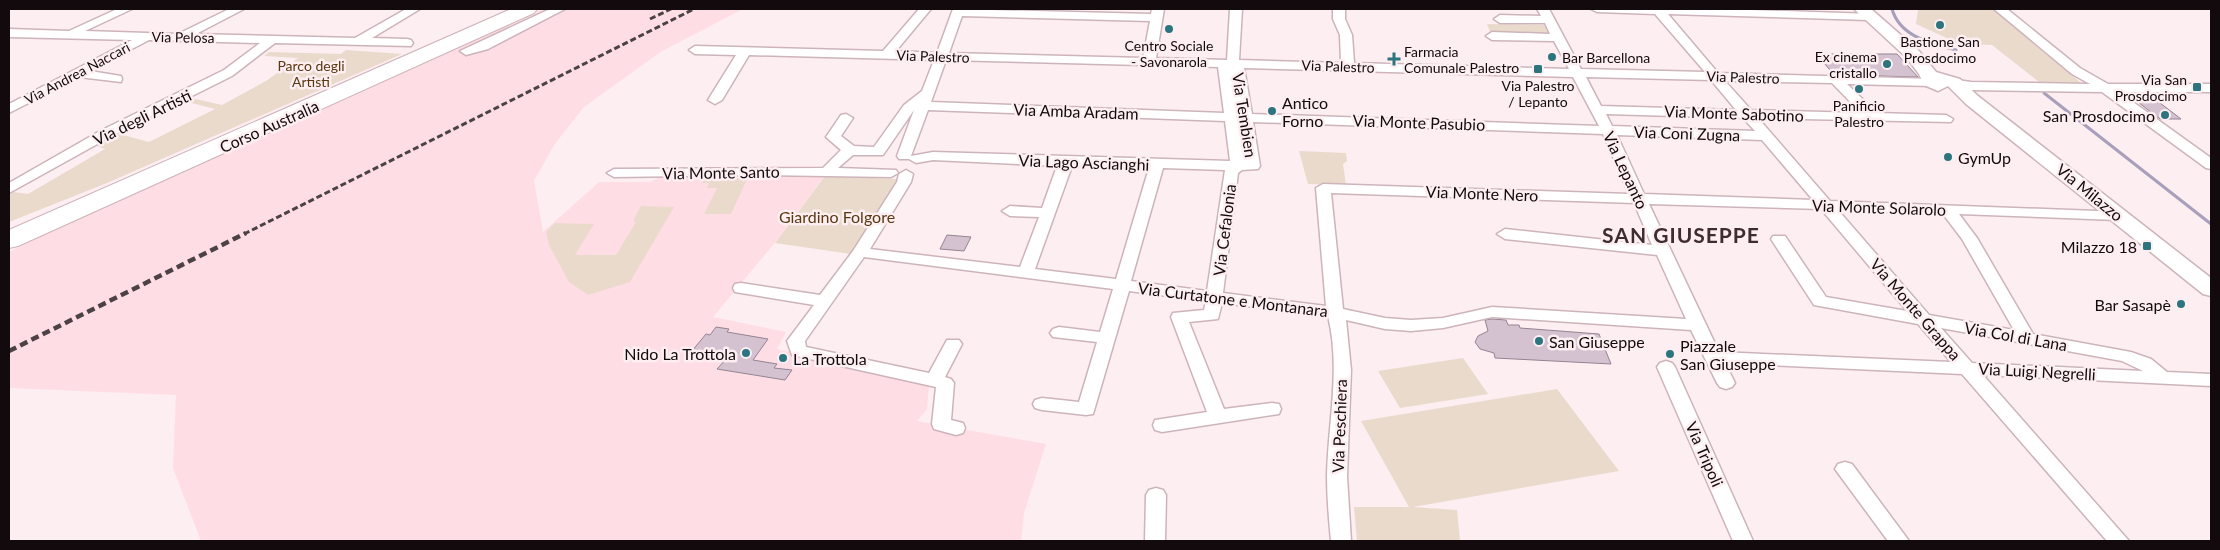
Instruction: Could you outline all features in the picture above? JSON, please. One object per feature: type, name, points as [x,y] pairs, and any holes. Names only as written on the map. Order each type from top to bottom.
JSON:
[{"type":"highway","points":[[385,66],[496,9]]},
{"type":"highway","name":"Corso Australia","points":[[9,233],[514,9]]},
{"type":"highway","name":"Corso Australia","points":[[9,240],[527,9]]},
{"type":"main road","points":[[1865,12],[1944,82]]},
{"type":"main road","name":"Via Milazzo","points":[[1944,82],[1972,100],[2210,288]]},
{"type":"street","points":[[70,34],[126,9]]},
{"type":"street","points":[[179,37],[238,9]]},
{"type":"street","points":[[356,42],[414,9]]},
{"type":"street","points":[[466,51],[484,46],[559,9]]},
{"type":"street","points":[[886,54],[925,9]]},
{"type":"street","name":"Via Tembien","points":[[1236,9],[1231,63],[1246,166]]},
{"type":"street","points":[[1339,9],[1339,19],[1346,35],[1348,66]]},
{"type":"street","points":[[1597,9],[1865,12]]},
{"type":"street","points":[[1657,9],[1715,76]]},
{"type":"street","points":[[2000,9],[2059,59],[2104,88],[2211,165]]},
{"type":"street","points":[[894,170],[917,167],[910,158],[922,106],[958,10],[1158,13],[1149,62]]},
{"type":"street","points":[[1500,19],[1546,14],[1578,72]]},
{"type":"street","name":"Via Pelosa","points":[[9,32],[406,44]]},
{"type":"street","points":[[1492,36],[1560,38]]},
{"type":"street","name":"Via Andrea Naccari","points":[[9,109],[146,37]]},
{"type":"street","name":"Via degli Artisti","points":[[9,189],[97,139],[228,73],[273,39]]},
{"type":"street","name":"Via Palestro","points":[[695,50],[1578,72],[1944,82],[1971,86],[2104,88]]},
{"type":"street","points":[[716,100],[745,51]]},
{"type":"street","name":"Via Lepanto","points":[[1578,72],[1640,198],[1697,325]]},
{"type":"street","points":[[76,73],[116,79]]},
{"type":"street","name":"Via Monte Grappa","points":[[1715,76],[1825,206],[2119,541]]},
{"type":"street","points":[[1835,79],[1872,117]]},
{"type":"street","points":[[2104,88],[2211,88]]},
{"type":"street","points":[[846,118],[833,137],[849,149],[878,152],[909,108],[927,93]]},
{"type":"street","name":"Via Amba Aradam","points":[[922,106],[1238,116]]},
{"type":"street","name":"Via Monte Sabotino","points":[[1596,110],[1946,119]]},
{"type":"street","name":"Via Monte Pasubio","points":[[1238,116],[1607,129]]},
{"type":"street","name":"Via Coni Zugna","points":[[1607,129],[1766,136]]},
{"type":"street","points":[[828,171],[841,154],[849,149]]},
{"type":"street","name":"Via Lago Ascianghi","points":[[910,158],[933,156],[1157,165],[1246,166]]},
{"type":"street","name":"Via Monte Santo","points":[[614,173],[894,170],[890,160],[910,158]]},
{"type":"street","points":[[1026,272],[1066,162]]},
{"type":"street","points":[[1042,404],[1086,409],[1124,285],[1157,165]]},
{"type":"street","name":"Via Cefalonia","points":[[1218,417],[1179,318],[1212,315],[1231,172],[1246,166]]},
{"type":"street","points":[[894,170],[904,182],[860,252],[796,341],[798,352],[945,383],[941,424],[956,428]]},
{"type":"street","name":"Via Monte Nero","points":[[1323,188],[1640,198]]},
{"type":"street","name":"Via Peschiera","points":[[1323,188],[1335,312],[1341,328],[1341,401],[1337,478],[1341,541]]},
{"type":"street","name":"Via Monte Solarolo","points":[[1640,198],[2117,215]]},
{"type":"street","points":[[1947,209],[1969,238],[2026,337]]},
{"type":"street","points":[[1010,211],[1048,213]]},
{"type":"street","points":[[1505,234],[1664,251]]},
{"type":"street","name":"Via Col di Lana","points":[[1778,239],[1820,301],[2125,356],[2145,363],[2162,376]]},
{"type":"street","name":"Via Curtatone e Montanara","points":[[860,252],[1335,312],[1370,322],[1417,325],[1434,324],[1474,313],[1492,312],[1697,325]]},
{"type":"street","points":[[741,288],[824,301]]},
{"type":"street","points":[[1697,325],[1726,383]]},
{"type":"street","points":[[1059,333],[1107,338]]},
{"type":"street","points":[[934,380],[952,344]]},
{"type":"street","name":"Via Luigi Negrelli","points":[[1712,357],[2162,376],[2211,380]]},
{"type":"street","name":"Via Tripoli","points":[[1670,376],[1743,541]]},
{"type":"street","points":[[1162,425],[1272,409]]},
{"type":"street","points":[[1845,470],[1899,541]]},
{"type":"street","points":[[1155,541],[1156,495]]},
{"type":"shaded area","points":[[542,9],[743,9],[662,51],[584,107],[554,145],[534,181],[543,232],[599,182],[650,182],[663,176],[826,174],[773,245],[713,317],[786,332],[777,349],[929,384],[927,409],[917,421],[1046,444],[1024,513],[1021,541],[201,541],[173,468],[176,395],[9,388],[9,252],[49,231]]},
{"type":"green space","points":[[1918,9],[1993,9],[2081,83],[2039,82],[1992,45],[1960,44],[1916,24]]},
{"type":"green space","points":[[1487,24],[1544,25],[1549,33],[1490,32]]},
{"type":"green space","name":"Parco degli Artisti","points":[[346,50],[402,54],[107,183],[9,222],[9,195],[14,192],[28,194],[105,149],[97,146],[120,134],[149,142],[215,109],[184,101],[191,98],[222,105],[266,81],[298,58],[264,56],[269,52],[341,54]]},
{"type":"green space","points":[[1299,151],[1346,153],[1347,161],[1343,164],[1346,185],[1308,184]]},
{"type":"green space","points":[[706,175],[749,175],[731,214],[704,214],[717,188],[707,188],[709,183],[702,183]]},
{"type":"green space","name":"Giardino Folgore","points":[[825,176],[896,179],[899,182],[851,254],[775,243]]},
{"type":"green space","points":[[641,206],[674,207],[630,282],[588,295],[569,282],[549,245],[546,232],[555,223],[594,224],[575,255],[616,255],[636,222],[633,221]]},
{"type":"green space","points":[[1463,358],[1488,394],[1400,408],[1378,371]]},
{"type":"green space","points":[[1557,389],[1619,471],[1413,507],[1457,510],[1460,541],[1357,541],[1354,507],[1409,507],[1361,421]]},
{"type":"building","name":"Ex cinema cristallo","points":[[1816,54],[1897,54],[1918,77],[1879,76],[1876,72],[1831,71]]},
{"type":"building","name":"San Prosdocimo","points":[[2130,96],[2151,96],[2181,119],[2160,119]]},
{"type":"building","points":[[947,235],[971,237],[964,251],[940,249]]},
{"type":"building","name":"San Giuseppe","points":[[1485,320],[1506,320],[1508,325],[1519,325],[1520,328],[1599,334],[1611,364],[1495,358],[1494,353],[1480,349],[1475,342],[1478,336],[1488,331]]},
{"type":"building","name":"Nido La Trottola","points":[[716,327],[729,329],[727,332],[768,339],[753,360],[777,364],[774,368],[792,370],[785,380],[717,369],[728,357],[692,351],[706,334],[710,335]]},
{"type":"waterway","points":[[1892,9],[1896,19],[1909,32],[1927,41],[1956,50]]},
{"type":"waterway","points":[[2044,93],[2211,224]]},
{"type":"railway","points":[[650,19],[671,9]]},
{"type":"railway","points":[[246,233],[694,9]]},
{"type":"railway","points":[[9,351],[246,233]]},
{"type":"place","name":"Bastione San Prosdocimo","points":[[1940,25]]},
{"type":"place","name":"Centro Sociale - Savonarola","points":[[1169,29]]},
{"type":"place","name":"Bar Barcellona","points":[[1552,57]]},
{"type":"place","name":"Farmacia Comunale Palestro","points":[[1394,59]]},
{"type":"place","name":"Ex cinema cristallo","points":[[1887,64]]},
{"type":"place","name":"Via Palestro / Lepanto","points":[[1538,69]]},
{"type":"place","name":"Via San Prosdocimo","points":[[2197,87]]},
{"type":"place","name":"Panificio Palestro","points":[[1859,89]]},
{"type":"place","name":"Antico Forno","points":[[1272,111]]},
{"type":"place","name":"San Prosdocimo","points":[[2165,115]]},
{"type":"place","name":"GymUp","points":[[1948,157]]},
{"type":"place","name":"Milazzo 18","points":[[2147,246]]},
{"type":"place","name":"Bar Sasapè","points":[[2181,304]]},
{"type":"place","name":"San Giuseppe","points":[[1539,341]]},
{"type":"place","name":"Nido La Trottola","points":[[746,353]]},
{"type":"place","name":"Piazzale San Giuseppe","points":[[1670,354]]},
{"type":"place","name":"La Trottola","points":[[783,358]]},
{"type":"district","name":"SAN GIUSEPPE","points":[[1681,234]]}]
